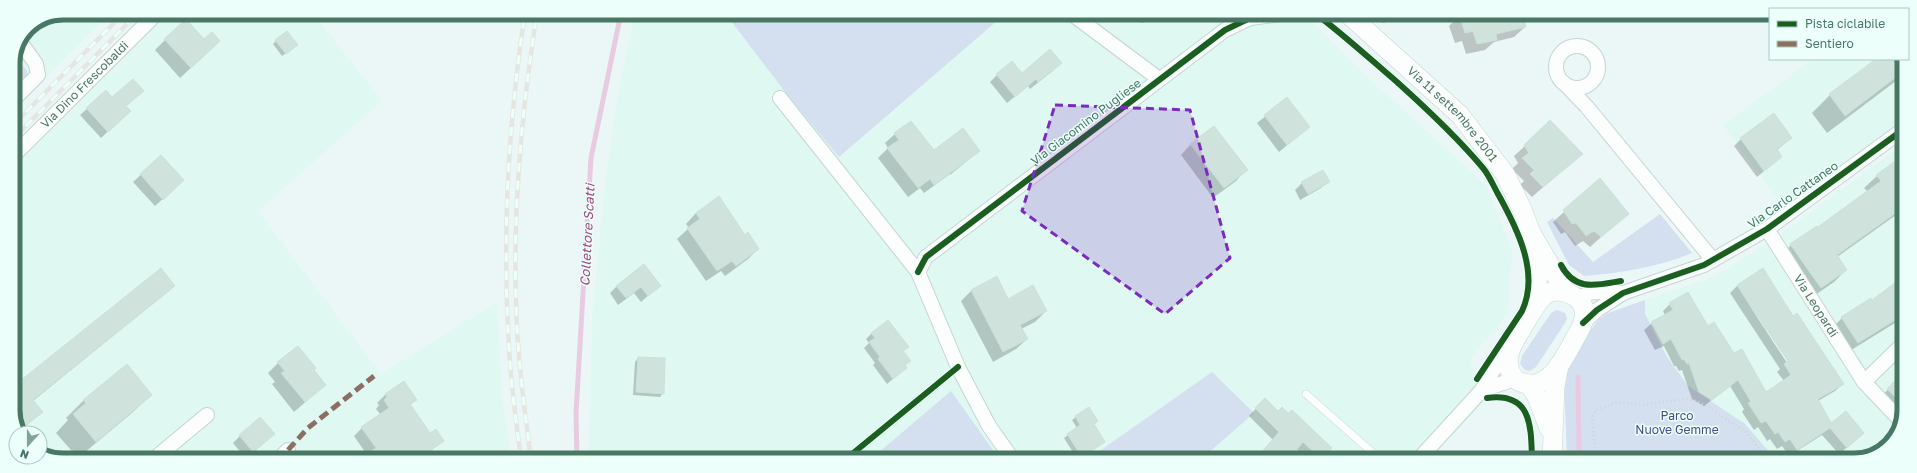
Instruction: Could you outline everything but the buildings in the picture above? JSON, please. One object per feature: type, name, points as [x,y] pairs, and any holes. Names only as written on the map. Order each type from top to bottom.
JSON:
[{"type":"main road","name":"Via 11 settembre 2001","points":[[1355,20],[1460,115],[1505,174],[1521,207],[1531,233],[1538,269],[1536,305]]},
{"type":"main road","name":"Via 11 settembre 2001","points":[[1531,233],[1572,295],[1584,306],[1583,323]]},
{"type":"main road","name":"Via 11 settembre 2001","points":[[1509,352],[1536,305],[1546,294],[1554,291],[1572,295]]},
{"type":"main road","points":[[1522,381],[1538,383],[1551,376],[1583,323]]},
{"type":"main road","points":[[1509,352],[1510,372],[1522,381],[1538,397],[1552,436]]},
{"type":"main road","points":[[1552,453],[1554,387],[1559,365]]},
{"type":"street","name":"Via Dino Frescobaldi","points":[[20,149],[149,20]]},
{"type":"street","name":"Via Giacomino Pugliese","points":[[1080,20],[1159,80]]},
{"type":"street","name":"Via Giacomino Pugliese","points":[[918,272],[926,257],[1225,30],[1246,20]]},
{"type":"street","points":[[20,93],[38,76],[36,64],[23,46]]},
{"type":"street","points":[[1564,83],[1576,88],[1585,86],[1595,77],[1598,64],[1592,52],[1580,46],[1567,48],[1558,58],[1557,71],[1564,83],[1587,107],[1713,260]]},
{"type":"street","points":[[1585,86],[1587,107]]},
{"type":"street","points":[[780,98],[918,272],[962,374],[989,426],[1008,453]]},
{"type":"street","name":"Via Carlo Cattaneo","points":[[1583,323],[1597,310],[1623,293],[1680,274],[1713,260],[1767,229],[1897,134]]},
{"type":"street","name":"Via Leopardi","points":[[1767,229],[1864,382],[1896,416]]},
{"type":"street","name":"Via Carlo Cattaneo","points":[[1572,295],[1590,292],[1623,293]]},
{"type":"street","points":[[1864,382],[1897,350]]},
{"type":"street","points":[[1424,453],[1482,390],[1492,372],[1509,352]]},
{"type":"street","points":[[1482,390],[1522,381]]},
{"type":"street","points":[[161,453],[207,415]]},
{"type":"lane","points":[[1306,394],[1373,453]]},
{"type":"path","points":[[1595,453],[1592,417],[1596,410],[1618,402],[1642,405],[1686,399],[1700,402],[1746,432],[1762,453]]},
{"type":"highlighted area","points":[[1055,105],[1190,110],[1230,258],[1165,314],[1022,211]]},
{"type":"shaded area","points":[[103,20],[20,104],[20,63],[23,47],[27,39],[39,27],[55,21]]},
{"type":"shaded area","points":[[142,20],[318,20],[382,101],[258,211],[381,374],[497,302],[502,395],[510,453],[63,453],[48,450],[48,425],[23,425],[20,413],[20,142]]},
{"type":"shaded area","points":[[634,20],[1310,20],[1365,75],[1487,186],[1512,251],[1508,314],[1470,359],[1482,404],[1436,453],[589,453],[592,319],[603,200],[617,98]]},
{"type":"shaded area","points":[[1812,60],[1897,60],[1897,124],[1783,207],[1723,125]]},
{"type":"shaded area","points":[[1897,149],[1897,410],[1895,424],[1891,431],[1887,437],[1868,451],[1859,453],[1770,453],[1745,424],[1688,386],[1667,357],[1645,314],[1645,300],[1710,278],[1781,234]]},
{"type":"shaded area","points":[[1888,435],[1880,444],[1868,451]]},
{"type":"green space","points":[[730,20],[998,20],[839,157],[786,93]]},
{"type":"green space","points":[[20,62],[27,71],[27,80],[20,88]]},
{"type":"green space","points":[[1660,214],[1692,253],[1639,269],[1584,276],[1569,265],[1547,222],[1553,218],[1593,262]]},
{"type":"green space","name":"Parco Nuove Gemme","points":[[1645,300],[1645,314],[1667,357],[1688,386],[1745,424],[1770,453],[1567,453],[1564,382],[1568,366],[1589,332],[1599,319],[1608,313]]},
{"type":"green space","points":[[1557,310],[1565,313],[1567,319],[1565,323],[1536,367],[1530,371],[1525,370],[1520,364],[1522,356],[1551,313]]},
{"type":"green space","points":[[1212,372],[1254,413],[1208,453],[1097,453]]},
{"type":"green space","points":[[951,391],[995,453],[878,453]]},
{"type":"waterway","name":"Collettore Scatti","points":[[577,453],[576,413],[591,158],[620,20]]},
{"type":"waterway","points":[[1578,377],[1579,453]]},
{"type":"railway","points":[[20,118],[117,20]]},
{"type":"railway","points":[[20,132],[131,20]]},
{"type":"railway","points":[[520,453],[512,390],[506,264],[508,180],[514,96],[524,20]]},
{"type":"railway","points":[[530,453],[519,360],[515,264],[517,192],[523,120],[536,20]]},
{"type":"marked path","points":[[288,450],[308,428],[374,376]]},
{"type":"cycle path","points":[[918,272],[926,257],[1225,30],[1246,20]]},
{"type":"cycle path","points":[[1323,20],[1397,82],[1463,145],[1487,174],[1519,236],[1527,266],[1529,281],[1527,296],[1522,311],[1477,379]]},
{"type":"cycle path","points":[[1583,323],[1597,310],[1623,293],[1704,265],[1767,229],[1897,134]]},
{"type":"cycle path","points":[[1561,265],[1567,274],[1573,279],[1587,285],[1621,281]]},
{"type":"cycle path","points":[[853,453],[958,367]]},
{"type":"cycle path","points":[[1487,398],[1513,400],[1521,406],[1526,414],[1529,424],[1532,453]]}]
